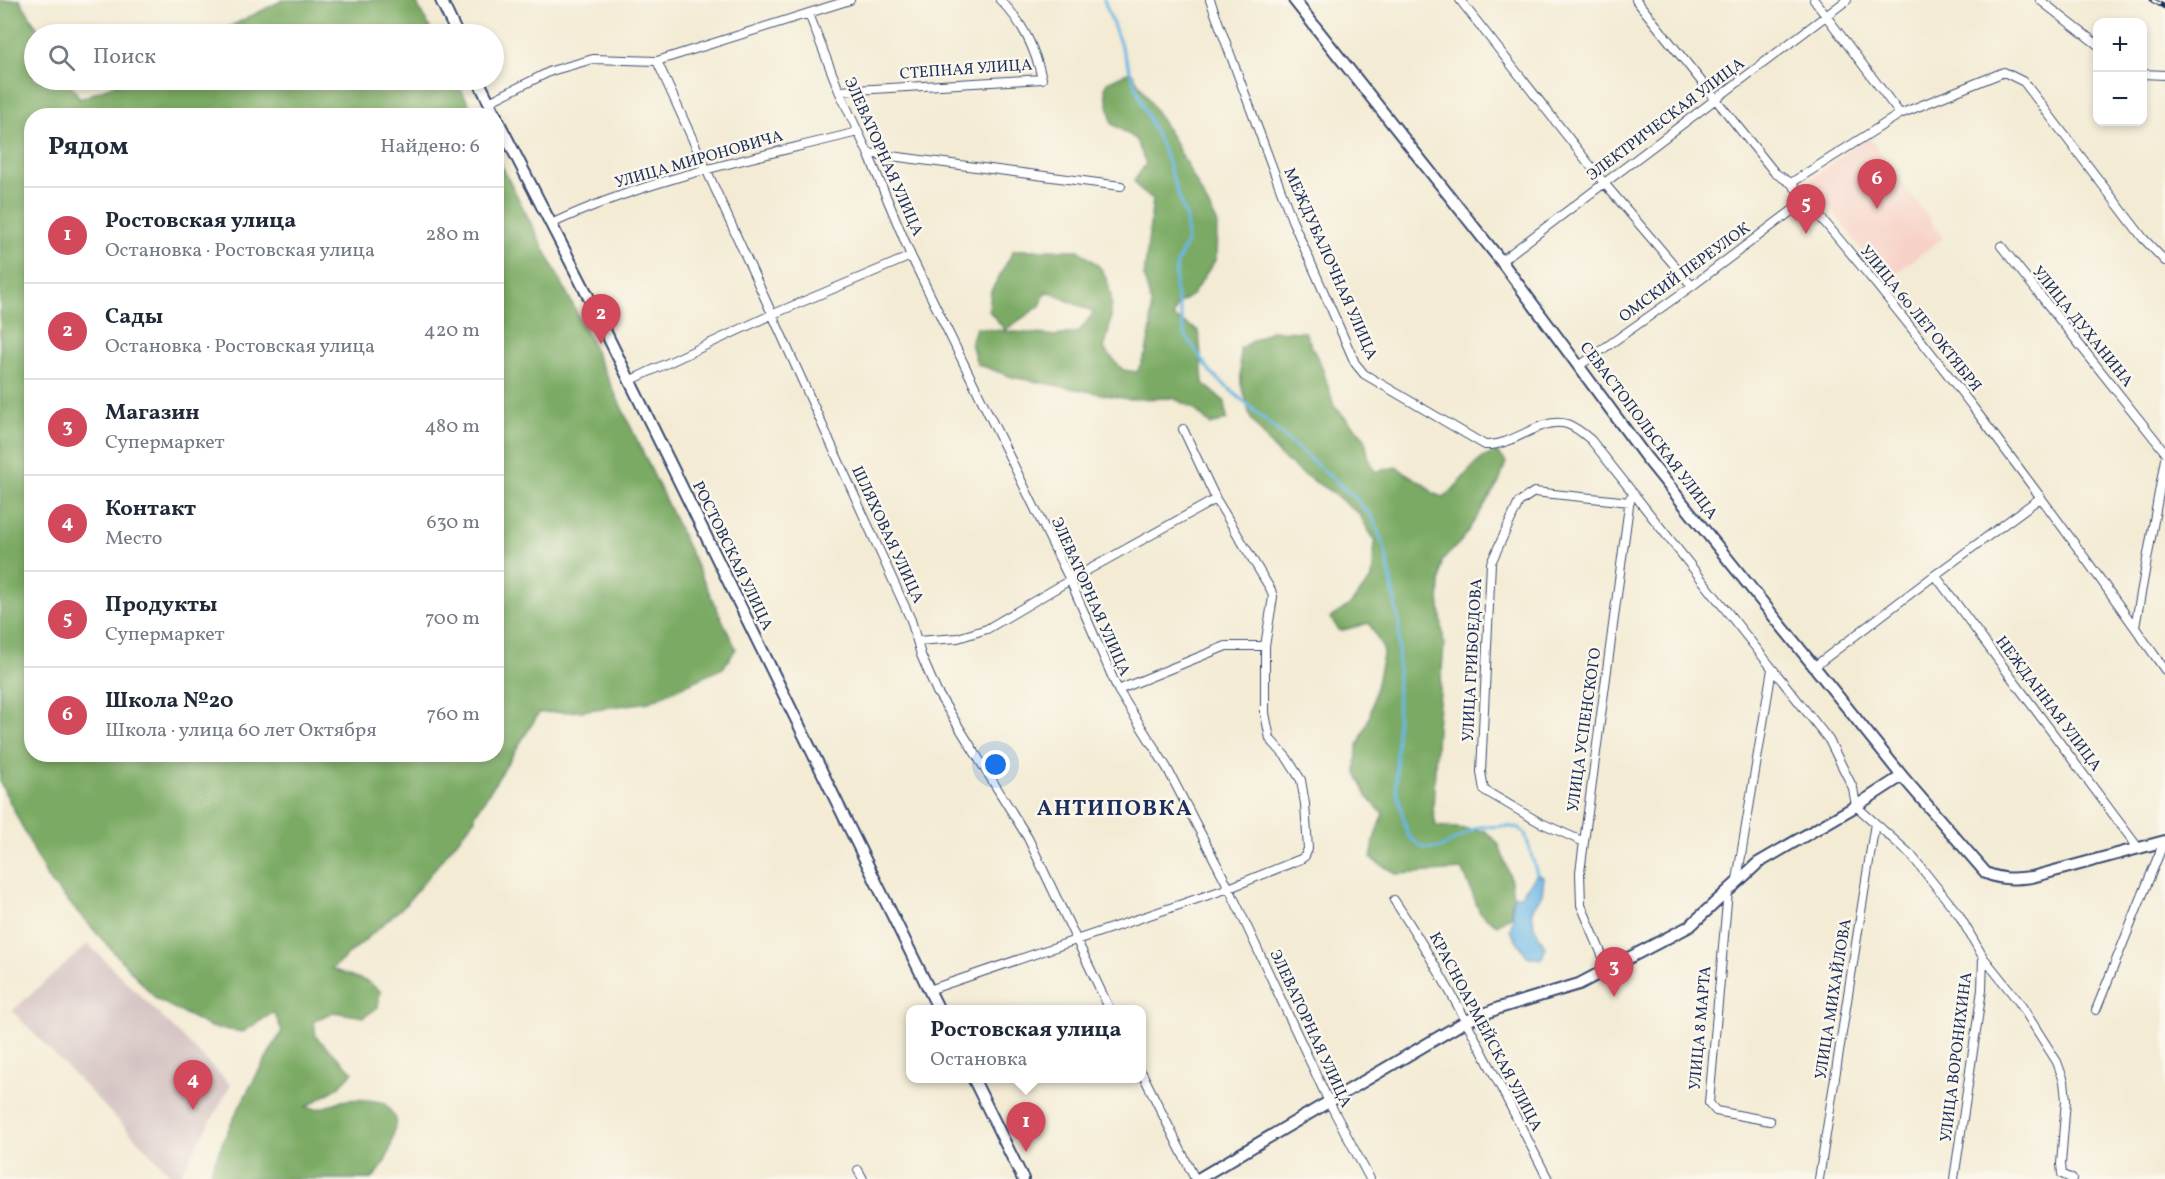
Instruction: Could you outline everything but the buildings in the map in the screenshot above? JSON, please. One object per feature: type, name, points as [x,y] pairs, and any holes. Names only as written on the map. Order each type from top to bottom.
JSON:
[{"type":"street","points":[[441,0],[452,24]]},
{"type":"street","points":[[489,102],[551,71],[593,59],[657,62],[850,0]]},
{"type":"street","name":"СТЕПНАЯ УЛИЦА","points":[[839,91],[1042,79],[1031,42],[1012,12],[1000,0]]},
{"type":"street","name":"МЕЖДУБАЛОЧНАЯ УЛИЦА","points":[[1209,0],[1292,220],[1355,363],[1364,374],[1485,445],[1505,442],[1546,425],[1568,424],[1591,440],[1829,740],[1853,788],[1856,806]]},
{"type":"street","name":"СЕВАСТОПОЛЬСКАЯ УЛИЦА","points":[[1294,0],[1501,261],[1652,465],[1902,776],[1986,873],[1997,878],[2032,877],[2139,849]]},
{"type":"street","points":[[1460,0],[1605,183],[1692,286]]},
{"type":"street","name":"УЛИЦА 60 ЛЕТ ОКТЯБРЯ","points":[[1636,0],[1775,174],[1791,183],[1872,279],[1989,428],[2165,670]]},
{"type":"street","points":[[1814,0],[1900,114]]},
{"type":"street","name":"ЭЛЕКТРИЧЕСКАЯ УЛИЦА","points":[[1501,261],[1848,0]]},
{"type":"street","points":[[2040,0],[2093,42]]},
{"type":"street","name":"ЭЛЕВАТОРНАЯ УЛИЦА","points":[[809,14],[839,91],[911,256],[1070,580],[1118,690],[1167,768],[1229,888],[1329,1102],[1370,1179]]},
{"type":"street","name":"ШЛЯХОВАЯ УЛИЦА","points":[[657,62],[911,620],[926,668],[937,692],[1028,838],[1108,1005]]},
{"type":"street","points":[[1791,183],[1900,114],[2004,72],[2024,82],[2143,238],[2165,261]]},
{"type":"street","points":[[2147,74],[2165,75]]},
{"type":"street","name":"РОСТОВСКАЯ УЛИЦА","points":[[483,90],[492,108]]},
{"type":"street","name":"РОСТОВСКАЯ УЛИЦА","points":[[504,132],[936,1005]]},
{"type":"street","name":"УЛИЦА МИРОНОВИЧА","points":[[551,224],[591,206],[706,170],[858,132]]},
{"type":"street","points":[[868,153],[1121,186]]},
{"type":"street","name":"ОМСКИЙ ПЕРЕУЛОК","points":[[1579,366],[1692,286],[1806,200]]},
{"type":"street","name":"УЛИЦА ДУХАНИНА","points":[[2001,246],[2165,452]]},
{"type":"street","points":[[629,381],[771,315],[911,256]]},
{"type":"street","points":[[929,990],[1229,888],[1301,860],[1305,856],[1308,849],[1301,780],[1287,758],[1270,739],[1265,713],[1265,646],[1273,605],[1271,590],[1216,499],[1183,429]]},
{"type":"street","points":[[2135,627],[2165,459]]},
{"type":"street","name":"УЛИЦА УСПЕНСКОГО","points":[[1608,969],[1581,905],[1580,872],[1631,490]]},
{"type":"street","name":"УЛИЦА ГРИБОЕДОВА","points":[[1584,842],[1539,822],[1484,790],[1481,772],[1491,563],[1519,502],[1534,492],[1630,502]]},
{"type":"street","points":[[1815,666],[2040,498]]},
{"type":"street","points":[[917,641],[958,638],[987,630],[1070,580],[1216,499]]},
{"type":"street","name":"НЕЖДАННАЯ УЛИЦА","points":[[1935,575],[2139,849]]},
{"type":"street","points":[[1118,690],[1226,646],[1265,646]]},
{"type":"street","points":[[1737,880],[1772,669]]},
{"type":"street","points":[[1146,1081],[1196,1179],[1466,1021],[1499,1008],[1579,984],[1690,926],[1737,880],[1758,863],[1856,806],[1902,776]]},
{"type":"street","name":"УЛИЦА ВОРОНИХИНА","points":[[1856,806],[1911,855],[1959,915],[1983,957],[1982,990],[1954,1179]]},
{"type":"street","name":"УЛИЦА МИХАЙЛОВА","points":[[1819,1179],[1875,823]]},
{"type":"street","points":[[2139,849],[2164,841]]},
{"type":"street","points":[[2096,1010],[2164,841]]},
{"type":"street","name":"УЛИЦА 8 МАРТА","points":[[1728,891],[1709,1103],[1716,1111],[1770,1121]]},
{"type":"street","name":"КРАСНОАРМЕЙСКАЯ УЛИЦА","points":[[1394,900],[1420,939],[1466,1021],[1548,1179]]},
{"type":"street","points":[[1983,957],[2019,1002],[2057,1062],[2064,1081],[2066,1100],[2062,1174],[2072,1179]]},
{"type":"street","points":[[975,1083],[1023,1179]]},
{"type":"street","points":[[858,1170],[862,1179]]},
{"type":"shaded area","points":[[1868,136],[1943,238],[1885,281],[1810,180]]},
{"type":"shaded area","points":[[88,944],[231,1085],[178,1179],[175,1179],[12,1011]]},
{"type":"green space","points":[[0,0],[20,0],[35,24],[24,24],[24,90],[74,90],[80,99],[102,90],[461,90],[471,108],[24,108],[24,762],[504,762],[504,171],[575,309],[736,649],[723,668],[649,702],[581,711],[539,713],[475,815],[475,819],[405,905],[332,969],[368,982],[380,991],[378,1007],[364,1017],[333,1012],[314,1021],[316,1037],[353,1072],[339,1087],[306,1107],[321,1108],[337,1102],[353,1100],[385,1103],[396,1119],[395,1127],[386,1159],[372,1179],[208,1179],[232,1122],[282,1031],[274,1012],[243,1032],[210,1027],[156,999],[48,879],[0,782]]},
{"type":"green space","points":[[283,0],[415,0],[428,24],[235,24]]},
{"type":"green space","points":[[1131,71],[1172,137],[1217,222],[1216,259],[1192,295],[1177,305],[1173,317],[1199,331],[1203,383],[1225,402],[1227,419],[1211,425],[1193,408],[1173,398],[1128,399],[1012,377],[977,364],[971,343],[976,328],[1056,336],[1079,332],[1094,312],[1046,291],[1040,306],[1005,330],[989,311],[991,291],[1014,250],[1079,250],[1101,269],[1109,288],[1112,308],[1104,349],[1123,370],[1137,372],[1146,353],[1151,328],[1151,303],[1144,277],[1153,199],[1141,191],[1134,181],[1146,164],[1136,139],[1112,124],[1105,89],[1107,82]]},
{"type":"green space","points":[[1270,331],[1305,332],[1323,370],[1334,406],[1365,438],[1368,456],[1375,472],[1396,467],[1444,498],[1474,466],[1488,455],[1497,452],[1506,462],[1499,482],[1475,520],[1462,540],[1442,561],[1439,597],[1444,646],[1433,809],[1436,826],[1485,831],[1498,843],[1510,876],[1513,896],[1512,915],[1497,925],[1480,913],[1463,870],[1397,874],[1371,859],[1375,836],[1383,814],[1367,796],[1356,772],[1357,748],[1370,715],[1384,651],[1369,623],[1340,631],[1330,618],[1350,605],[1372,578],[1375,542],[1359,514],[1278,454],[1251,419],[1241,384],[1240,348]]},
{"type":"water","points":[[1537,874],[1544,878],[1542,894],[1532,910],[1534,926],[1545,947],[1542,959],[1527,956],[1510,930],[1513,896],[1521,895]]},
{"type":"waterway","points":[[1104,0],[1144,108],[1165,154],[1186,218],[1187,242],[1177,263],[1175,286],[1185,335],[1212,374],[1354,497],[1373,518],[1385,549],[1399,623],[1396,788],[1408,836],[1424,848],[1440,848],[1478,827],[1508,826],[1519,829],[1525,833],[1537,874]]},
{"type":"railway","points":[[2152,0],[2165,7]]},
{"type":"place","name":"Школа №20","points":[[1877,209]]},
{"type":"place","name":"Продукты","points":[[1806,234]]},
{"type":"place","name":"Сады","points":[[601,344]]},
{"type":"place","name":"Магазин","points":[[1614,997]]},
{"type":"place","name":"Контакт","points":[[193,1110]]},
{"type":"place","name":"Ростовская улица","points":[[1026,1152]]},
{"type":"district","name":"АНТИПОВКА","points":[[1115,809]]}]
